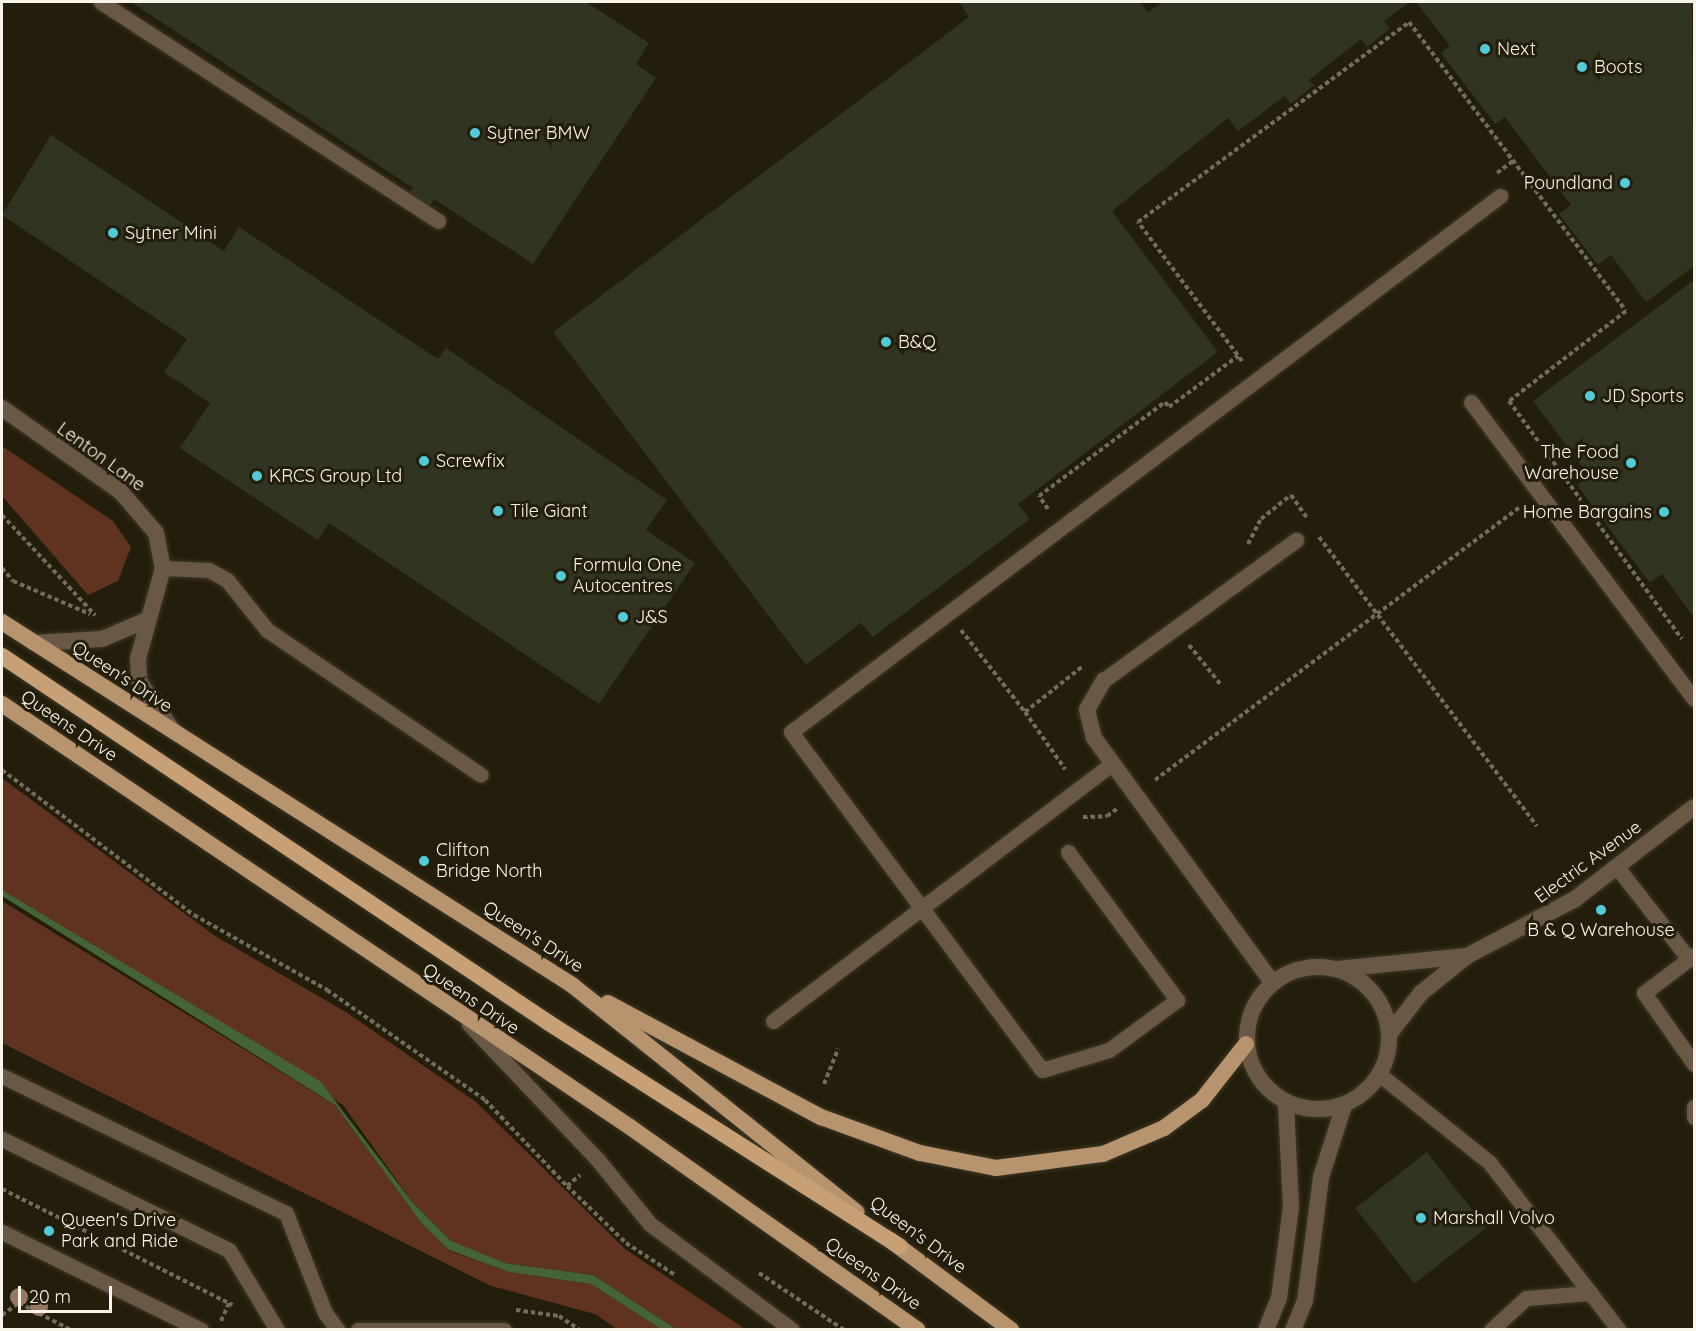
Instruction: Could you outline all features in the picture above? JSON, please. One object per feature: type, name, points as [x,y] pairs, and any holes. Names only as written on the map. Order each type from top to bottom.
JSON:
[{"type":"highway","points":[[2,656],[549,1023],[900,1247]]},
{"type":"main road","name":"Queen's Drive","points":[[2,622],[572,985],[900,1247],[1011,1329]]},
{"type":"main road","name":"Queens Drive","points":[[2,704],[464,1018],[630,1126],[918,1329]]},
{"type":"main road","points":[[572,985],[820,1117],[920,1152],[996,1168],[1103,1154],[1164,1128],[1202,1100],[1246,1044]]},
{"type":"street","name":"Lenton Lane","points":[[2,408],[139,508],[156,533],[163,568],[147,620],[139,681],[175,734]]},
{"type":"street","points":[[34,644],[102,639],[147,620]]},
{"type":"street","points":[[1104,680],[1087,710],[1094,738],[1272,982]]},
{"type":"street","name":"Electric Avenue","points":[[1390,1033],[1421,993],[1467,956],[1522,931],[1616,866],[1695,807]]},
{"type":"street","name":"Electric Avenue","points":[[1338,969],[1467,956]]},
{"type":"street","points":[[1301,1329],[1321,1177],[1344,1106],[1379,1074],[1390,1033],[1385,1012],[1369,987],[1338,969],[1304,967],[1272,982],[1251,1011],[1246,1044],[1259,1080],[1286,1103],[1316,1110],[1344,1106]]},
{"type":"street","points":[[1266,1329],[1279,1298],[1291,1207],[1286,1103]]},
{"type":"street","points":[[1293,1329],[1305,1301]]},
{"type":"lane","points":[[101,2],[438,221]]},
{"type":"lane","points":[[1068,852],[1177,1000],[1109,1050],[1042,1070],[924,906],[791,732],[1500,196]]},
{"type":"lane","points":[[1471,402],[1541,491],[1695,699]]},
{"type":"lane","points":[[1104,680],[1296,540]]},
{"type":"lane","points":[[163,568],[209,570],[227,580],[267,630],[481,775]]},
{"type":"lane","points":[[773,1021],[1111,764]]},
{"type":"lane","points":[[1616,866],[1692,957],[1644,993],[1695,1064]]},
{"type":"lane","points":[[464,1018],[598,1160],[650,1224],[792,1329]]},
{"type":"lane","points":[[1379,1074],[1489,1162],[1619,1329]]},
{"type":"lane","points":[[2,1076],[286,1213],[325,1313],[338,1329]]},
{"type":"lane","points":[[1695,1107],[1695,1117]]},
{"type":"lane","points":[[2,1139],[229,1250],[277,1329]]},
{"type":"lane","points":[[2,1232],[201,1329]]},
{"type":"lane","points":[[1491,1329],[1526,1298],[1591,1293]]},
{"type":"lane","points":[[358,1329],[494,1328]]},
{"type":"path","points":[[1246,366],[1138,222],[1409,22],[1626,311],[1509,400],[1688,647]]},
{"type":"path","points":[[1169,407],[1238,356]]},
{"type":"path","points":[[1075,821],[1107,816],[1562,474]]},
{"type":"path","points":[[2,515],[93,615]]},
{"type":"path","points":[[2,568],[13,581],[93,615],[104,616]]},
{"type":"path","points":[[1025,712],[1066,768],[1059,774]]},
{"type":"path","points":[[2,770],[194,915],[327,990],[484,1100],[567,1186],[598,1160]]},
{"type":"path","points":[[824,1084],[838,1049]]},
{"type":"path","points":[[2,1189],[229,1303],[217,1329]]},
{"type":"path","points":[[756,1270],[844,1329]]},
{"type":"path","points":[[2,1315],[19,1303],[71,1329]]},
{"type":"path","points":[[507,1308],[559,1316],[580,1329]]},
{"type":"shaded area","points":[[2,446],[113,521],[131,547],[118,581],[88,595],[2,496]]},
{"type":"shaded area","points":[[2,778],[215,936],[346,1012],[476,1102],[625,1249],[745,1329],[676,1329],[593,1275],[505,1263],[453,1243],[413,1203],[343,1105],[2,890]]},
{"type":"shaded area","points":[[2,890],[320,1081],[413,1203],[451,1241],[505,1263],[593,1275],[676,1329],[661,1329],[591,1284],[509,1272],[449,1250],[422,1224],[335,1105],[2,896]]},
{"type":"shaded area","points":[[2,901],[335,1105],[422,1224],[450,1251],[509,1272],[591,1284],[661,1329],[617,1329],[595,1314],[491,1286],[2,1043]]},
{"type":"building","name":"Sytner BMW","points":[[131,2],[586,2],[649,43],[636,64],[656,78],[533,264],[434,199],[427,210],[407,197],[413,188]]},
{"type":"building","name":"B&Q","points":[[959,2],[1140,2],[1148,12],[1163,2],[1410,2],[1384,21],[1390,29],[1367,47],[1361,39],[1309,80],[1314,85],[1291,104],[1285,96],[1238,131],[1228,118],[1112,211],[1218,352],[1018,504],[1030,519],[873,637],[861,623],[806,665],[553,332],[969,17]]},
{"type":"building","points":[[1416,2],[1692,2],[1694,266],[1646,302],[1611,255],[1598,265],[1559,214],[1571,205],[1505,117],[1495,124],[1441,53],[1450,46]]},
{"type":"building","points":[[51,135],[224,251],[239,227],[438,359],[446,348],[667,500],[646,530],[695,563],[599,704],[329,523],[318,540],[180,448],[210,403],[164,372],[187,339],[2,215]]},
{"type":"building","points":[[1694,280],[1694,617],[1662,574],[1650,583],[1577,485],[1589,476],[1533,401]]},
{"type":"building","name":"Marshall Volvo","points":[[1427,1152],[1486,1228],[1414,1284],[1355,1208]]},
{"type":"place","name":"Next","points":[[1485,49]]},
{"type":"place","name":"Boots","points":[[1582,67]]},
{"type":"place","name":"Sytner BMW","points":[[475,133]]},
{"type":"place","name":"Poundland","points":[[1625,183]]},
{"type":"place","name":"Sytner Mini","points":[[113,233]]},
{"type":"place","name":"B&Q","points":[[886,342]]},
{"type":"place","name":"JD Sports","points":[[1590,396]]},
{"type":"place","name":"Screwfix","points":[[424,461]]},
{"type":"place","name":"The Food Warehouse","points":[[1631,463]]},
{"type":"place","name":"KRCS Group Ltd","points":[[257,476]]},
{"type":"place","name":"Tile Giant","points":[[498,511]]},
{"type":"place","name":"Home Bargains","points":[[1664,512]]},
{"type":"place","name":"Formula One Autocentres","points":[[561,576]]},
{"type":"place","name":"J&S","points":[[623,617]]},
{"type":"place","name":"Clifton Bridge North","points":[[424,861]]},
{"type":"place","name":"B & Q Warehouse","points":[[1601,910]]},
{"type":"place","name":"Marshall Volvo","points":[[1421,1218]]},
{"type":"place","name":"Queen's Drive Park and Ride","points":[[49,1231]]}]
